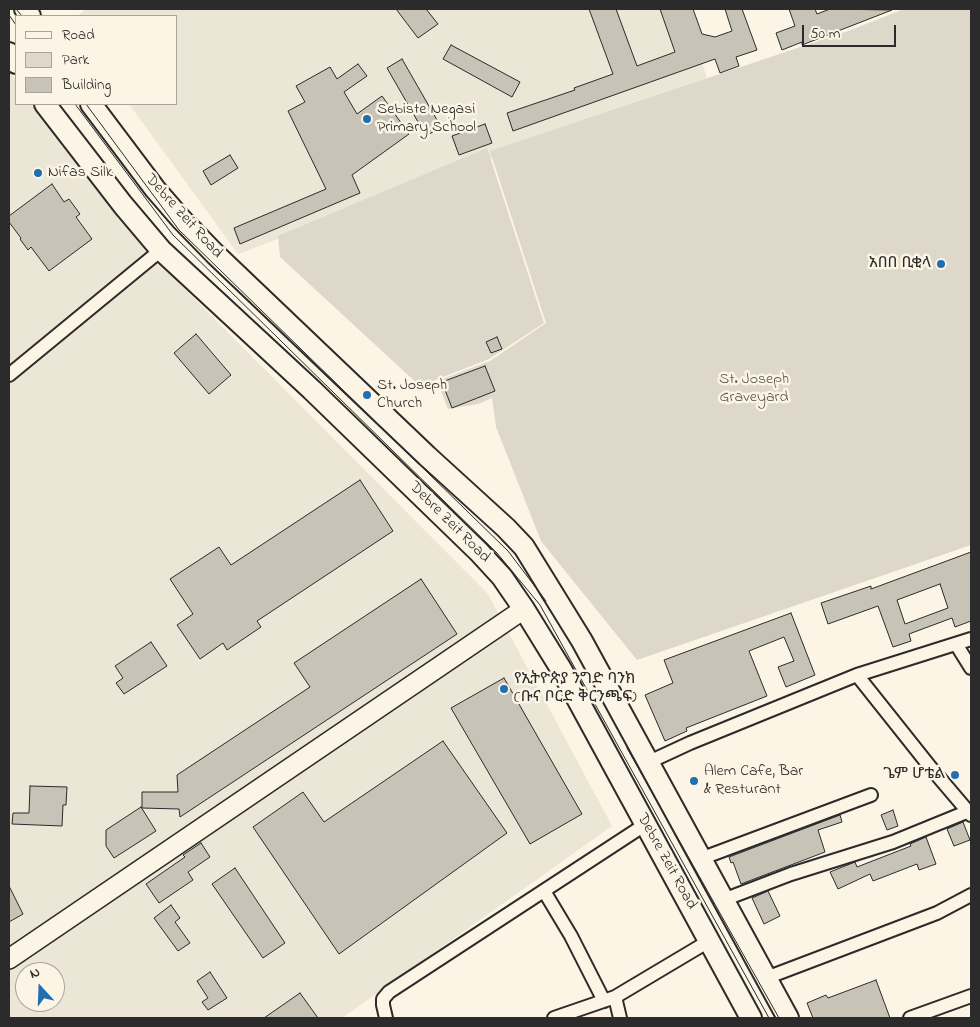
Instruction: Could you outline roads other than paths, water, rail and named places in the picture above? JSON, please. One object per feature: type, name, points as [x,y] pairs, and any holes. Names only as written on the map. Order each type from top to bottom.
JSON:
[{"type":"main road","name":"Debre Zeit Road","points":[[47,105],[160,250],[312,390],[479,552],[502,577],[561,669],[751,1018]]},
{"type":"main road","name":"Debre Zeit Road","points":[[92,105],[156,188],[194,233],[524,547],[582,641],[788,1018]]},
{"type":"main road","points":[[9,959],[524,609]]},
{"type":"street","points":[[9,375],[160,250]]},
{"type":"street","points":[[649,762],[690,743],[857,675],[971,639]]},
{"type":"street","points":[[956,644],[971,668]]},
{"type":"street","points":[[723,900],[791,874],[893,842],[970,813],[931,768],[857,675]]},
{"type":"street","points":[[700,859],[871,795]]},
{"type":"street","points":[[386,1018],[382,1006],[383,999],[388,992],[646,824]]},
{"type":"street","points":[[544,891],[620,1018]]},
{"type":"street","points":[[766,978],[937,914],[971,895]]},
{"type":"street","points":[[554,1018],[609,999],[710,941]]},
{"type":"street","points":[[910,1018],[971,996]]},
{"type":"tram line","points":[[16,9],[21,15]]},
{"type":"tram line","points":[[9,15],[15,24]]},
{"type":"tram line","points":[[76,105],[173,235],[497,553],[540,605],[769,1018]]},
{"type":"tram line","points":[[87,105],[179,230],[508,551],[546,601]]},
{"type":"tram line","points":[[627,748],[779,1018]]},
{"type":"place","name":"Sebiste Negasi Primary School","points":[[367,119]]},
{"type":"place","name":"Nifas Silk","points":[[38,173]]},
{"type":"place","name":"አበበ ቢቂላ","points":[[941,264]]},
{"type":"place","name":"St. Joseph Church","points":[[367,395]]},
{"type":"place","name":"የኢትዮጵያ ንግድ ባንክ (ቡና ቦርድ ቅርንጫፍ)","points":[[504,689]]},
{"type":"place","name":"ጌም ሆቴል","points":[[955,775]]},
{"type":"place","name":"Alem Cafe, Bar & Resturant","points":[[694,781]]},
{"type":"park label","name":"St. Joseph Graveyard","points":[[754,389]]}]
